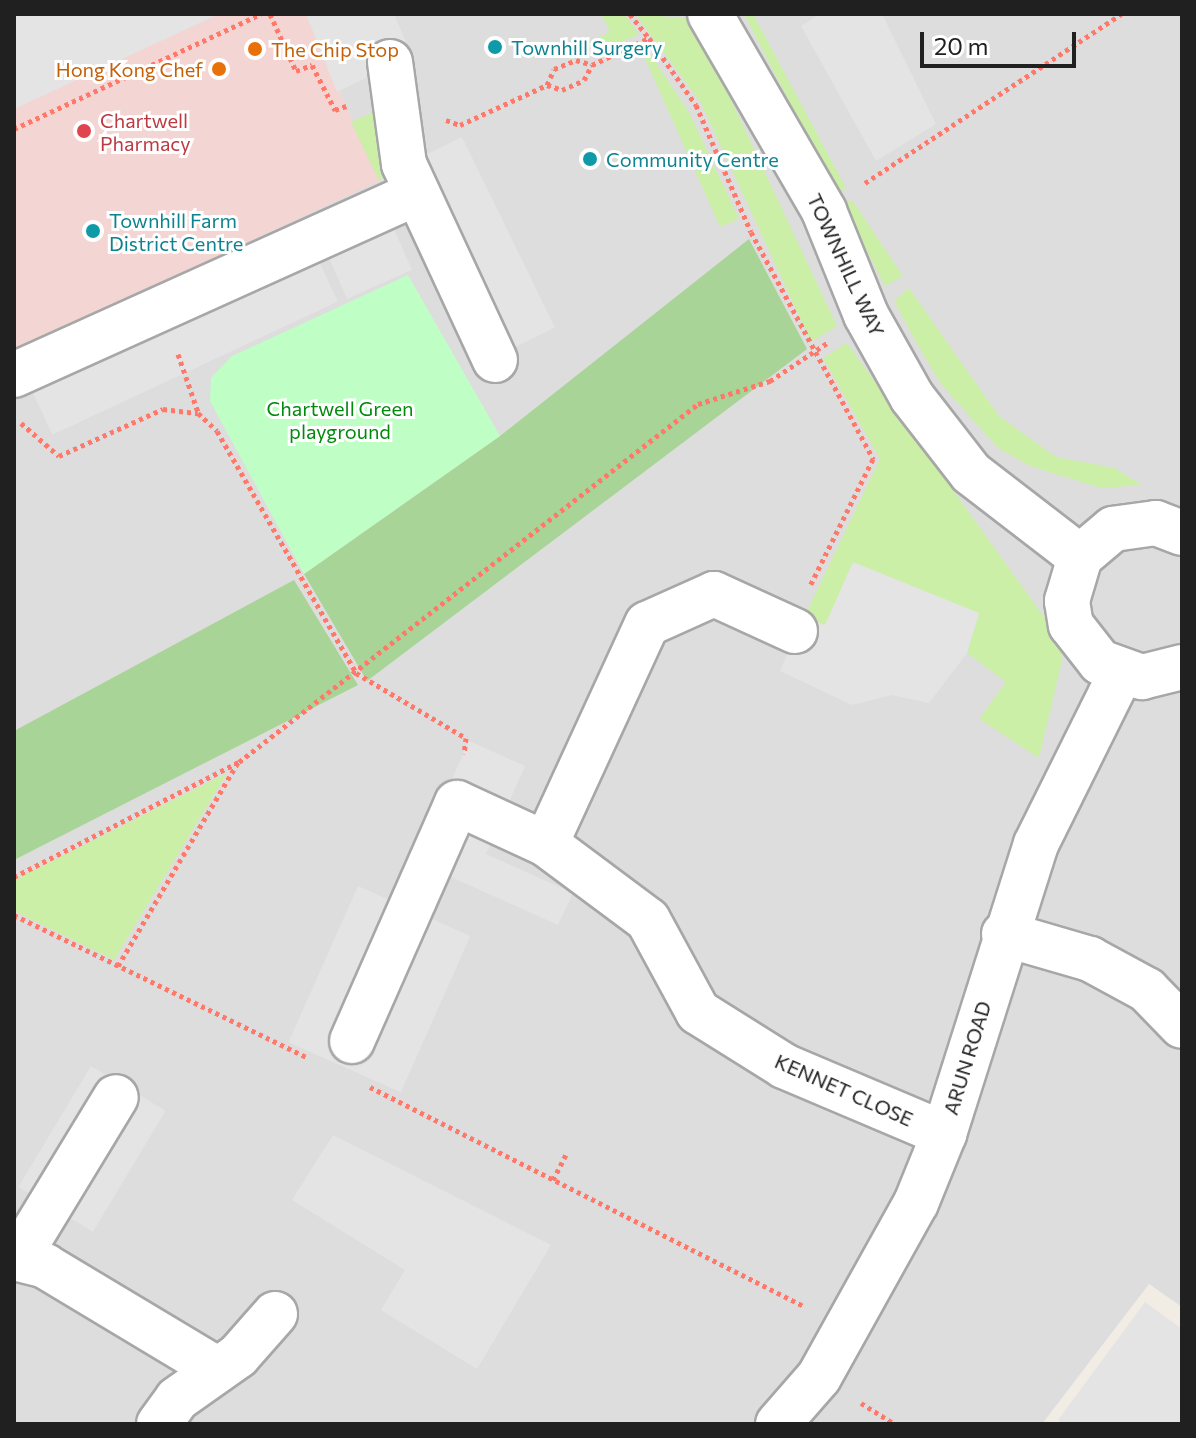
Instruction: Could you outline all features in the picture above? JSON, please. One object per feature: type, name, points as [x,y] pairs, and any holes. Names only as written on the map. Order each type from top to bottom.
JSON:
[{"type":"street","name":"TOWNHILL WAY","points":[[710,14],[824,211],[866,315],[912,397],[971,473],[1080,557]]},
{"type":"street","points":[[390,62],[404,164],[495,360]]},
{"type":"street","points":[[14,375],[417,193]]},
{"type":"street","points":[[1180,527],[1134,523],[1095,540],[1080,557],[1070,578],[1071,625],[1100,662],[1121,673],[1142,677],[1182,667]]},
{"type":"street","points":[[546,844],[647,624],[714,594],[792,629]]},
{"type":"street","name":"ARUN ROAD","points":[[778,1424],[819,1377],[916,1203],[944,1134],[1004,934],[1036,844],[1121,673]]},
{"type":"street","points":[[353,1060],[457,803]]},
{"type":"street","name":"KENNET CLOSE","points":[[457,803],[546,844],[648,920],[698,1012],[784,1066],[944,1134]]},
{"type":"street","points":[[1004,934],[1090,959],[1147,990],[1182,1026]]},
{"type":"street","points":[[116,1097],[16,1258],[45,1266],[215,1368]]},
{"type":"street","points":[[159,1424],[215,1368],[238,1356],[275,1314]]},
{"type":"path","points":[[14,129],[261,14]]},
{"type":"path","points":[[630,14],[696,105],[813,352],[873,459],[792,629]]},
{"type":"path","points":[[824,211],[1121,14]]},
{"type":"path","points":[[592,65],[576,60],[554,69],[547,85],[562,90],[573,85],[592,65],[649,38]]},
{"type":"path","points":[[156,311],[189,377],[198,413],[217,431],[356,673],[466,738],[457,803]]},
{"type":"path","points":[[14,877],[239,762],[698,404],[770,381],[866,315]]},
{"type":"path","points":[[14,418],[59,456],[163,409],[198,413]]},
{"type":"path","points":[[118,966],[239,762]]},
{"type":"path","points":[[14,915],[312,1059]]},
{"type":"path","points":[[353,1060],[553,1180],[848,1328]]},
{"type":"path","points":[[553,1180],[567,1152]]},
{"type":"shaded area","points":[[14,14],[1182,14],[1182,1307],[1149,1284],[1042,1424],[14,1424]]},
{"type":"shaded area","points":[[14,14],[306,14],[379,181],[14,351]]},
{"type":"shaded area","points":[[14,14],[219,14],[14,109]]},
{"type":"shaded area","points":[[306,14],[394,14],[412,56],[337,92]]},
{"type":"shaded area","points":[[820,14],[882,14],[936,124],[876,161],[801,26]]},
{"type":"shaded area","points":[[462,137],[555,328],[510,349],[417,159]]},
{"type":"shaded area","points":[[392,225],[412,270],[347,299],[327,254]]},
{"type":"shaded area","points":[[318,259],[338,302],[52,435],[33,392]]},
{"type":"shaded area","points":[[853,562],[979,613],[967,653],[929,703],[892,695],[852,705],[780,671],[803,617],[825,625]]},
{"type":"shaded area","points":[[469,741],[525,766],[486,854],[573,893],[558,925],[415,861]]},
{"type":"shaded area","points":[[358,886],[470,936],[401,1092],[288,1042]]},
{"type":"shaded area","points":[[91,1066],[166,1111],[93,1232],[18,1187]]},
{"type":"shaded area","points":[[333,1135],[551,1245],[477,1369],[381,1310],[405,1270],[292,1200]]},
{"type":"shaded area","points":[[1145,1302],[1182,1329],[1182,1424],[1063,1424],[1058,1420]]},
{"type":"green space","points":[[601,14],[624,14],[639,34],[595,54],[589,42],[610,32]]},
{"type":"green space","points":[[635,14],[693,19],[837,326],[811,342],[701,103]]},
{"type":"green space","points":[[744,14],[753,14],[846,188],[837,194]]},
{"type":"green space","points":[[648,51],[689,112],[739,219],[720,227],[643,54]]},
{"type":"green space","points":[[376,111],[387,173],[379,181],[351,122]]},
{"type":"green space","points":[[852,200],[903,276],[885,286],[843,205]]},
{"type":"green space","points":[[749,239],[807,349],[367,681],[304,574],[500,436]]},
{"type":"green space","name":"Chartwell Green playground","points":[[408,275],[500,436],[304,574],[210,401],[211,378],[232,356]]},
{"type":"green space","points":[[909,288],[999,416],[1056,457],[1114,468],[1142,485],[1101,488],[1030,466],[998,448],[941,384],[916,342],[894,301]]},
{"type":"green space","points":[[847,343],[1060,639],[1062,661],[1039,758],[979,719],[1006,682],[967,653],[979,613],[825,625],[804,617],[880,459],[823,358]]},
{"type":"green space","points":[[294,580],[358,685],[14,860],[14,731]]},
{"type":"green space","points":[[227,773],[114,960],[14,911],[14,880]]},
{"type":"place","name":"Townhill Surgery","points":[[495,47]]},
{"type":"place","name":"The Chip Stop","points":[[255,49]]},
{"type":"place","name":"Hong Kong Chef","points":[[219,69]]},
{"type":"place","name":"Chartwell Pharmacy","points":[[84,131]]},
{"type":"place","name":"Community Centre","points":[[590,159]]},
{"type":"place","name":"Townhill Farm District Centre","points":[[93,231]]}]
